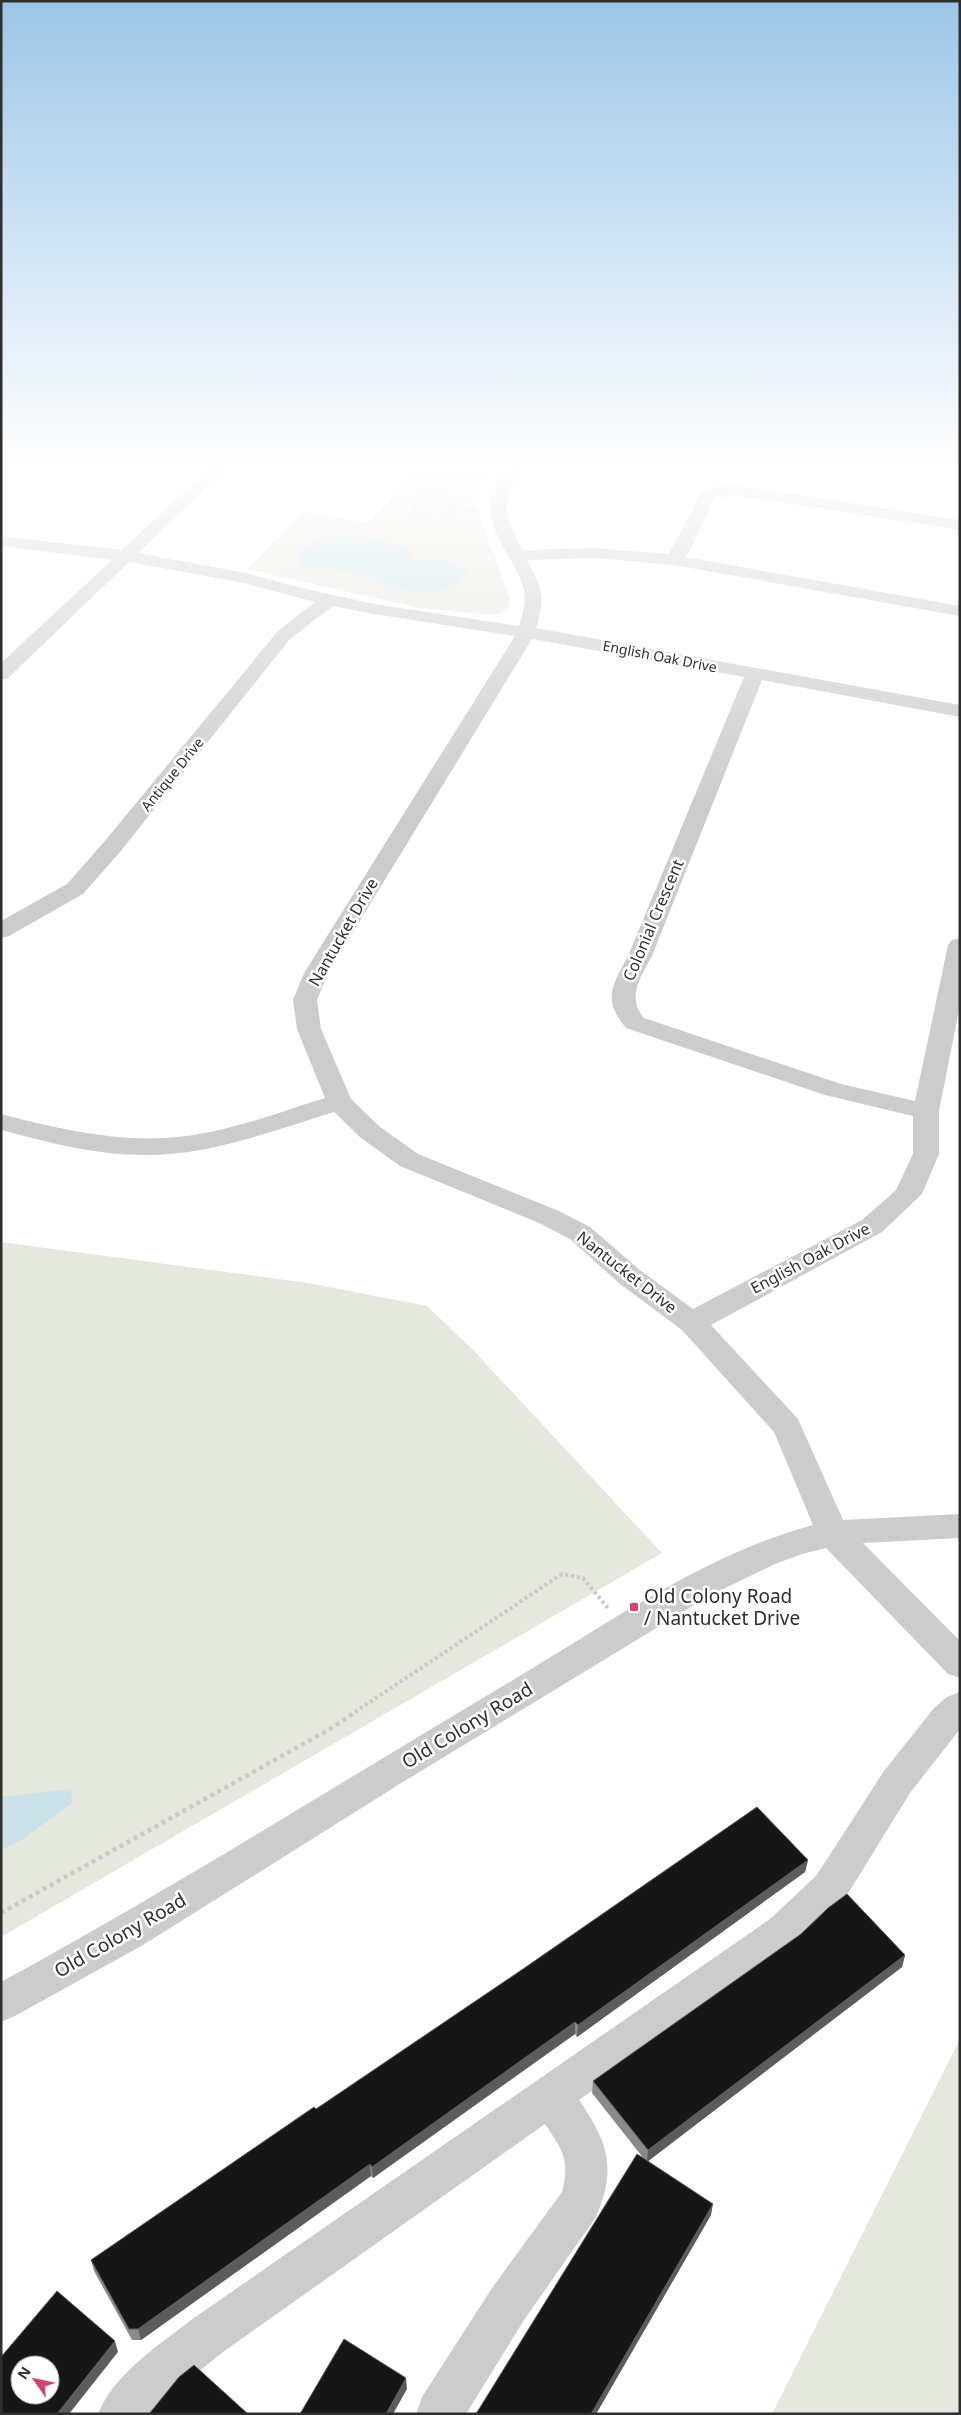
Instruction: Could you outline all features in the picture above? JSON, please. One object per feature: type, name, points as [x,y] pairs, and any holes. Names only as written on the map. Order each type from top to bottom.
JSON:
[{"type":"street","points":[[1,674],[103,577]]},
{"type":"street","name":"English Oak Drive","points":[[239,577],[329,600],[412,616],[484,625],[589,642],[960,710]]},
{"type":"street","name":"Nantucket Drive","points":[[528,577],[534,590],[534,610],[526,633],[316,973],[305,1000],[309,1029],[323,1068],[339,1102],[370,1132],[410,1160],[549,1217],[580,1233],[630,1277],[692,1323],[787,1427],[833,1534]]},
{"type":"street","points":[[768,577],[960,611]]},
{"type":"street","name":"Antique Drive","points":[[1,931],[75,890],[112,848],[284,636],[329,600]]},
{"type":"street","name":"Colonial Crescent","points":[[756,674],[640,956],[627,981],[622,997],[624,1007],[631,1019],[644,1026],[834,1090],[926,1111]]},
{"type":"street","name":"English Oak Drive","points":[[692,1323],[872,1226],[908,1194],[926,1154],[926,1111],[960,945]]},
{"type":"street","points":[[1,1122],[78,1141],[144,1147],[195,1142],[246,1130],[339,1102]]},
{"type":"street","name":"Old Colony Road","points":[[1,2003],[129,1932],[390,1771],[697,1587],[735,1568],[784,1547],[833,1534],[960,1526]]},
{"type":"street","points":[[833,1534],[960,1664]]},
{"type":"street","points":[[121,2414],[157,2376],[207,2336],[784,1932],[816,1904],[841,1872],[897,1782],[913,1760],[960,1707]]},
{"type":"street","points":[[439,2414],[508,2304],[580,2202],[587,2170],[585,2151],[577,2134],[550,2095]]},
{"type":"path","points":[[1,1913],[330,1729],[562,1574],[583,1578],[594,1594],[628,1629]]},
{"type":"shaded area","points":[[281,577],[502,577],[510,599],[507,611],[492,615],[420,608]]},
{"type":"shaded area","points":[[1,1242],[308,1283],[427,1306],[474,1351],[662,1553],[1,1937]]},
{"type":"shaded area","points":[[960,2039],[960,2414],[772,2414]]},
{"type":"water","points":[[370,577],[463,577],[452,587],[442,591],[431,592],[407,591],[385,585],[383,582]]},
{"type":"water","points":[[71,1789],[72,1803],[20,1841],[1,1850],[1,1797]]},
{"type":"building","points":[[757,1807],[808,1860],[578,2025],[575,2022],[372,2167],[370,2164],[138,2329],[129,2329],[91,2260],[314,2107],[316,2109],[523,1969]]},
{"type":"building","points":[[847,1894],[905,1955],[648,2150],[593,2081],[801,1934],[828,1908]]},
{"type":"building","points":[[637,2154],[713,2204],[591,2414],[476,2414]]},
{"type":"building","points":[[57,2291],[115,2341],[57,2414],[1,2414],[1,2357]]},
{"type":"building","points":[[344,2339],[406,2378],[386,2414],[300,2414]]},
{"type":"building","points":[[194,2365],[248,2414],[149,2414],[179,2377]]},
{"type":"place","name":"Old Colony Road / Nantucket Drive","points":[[634,1607]]}]
